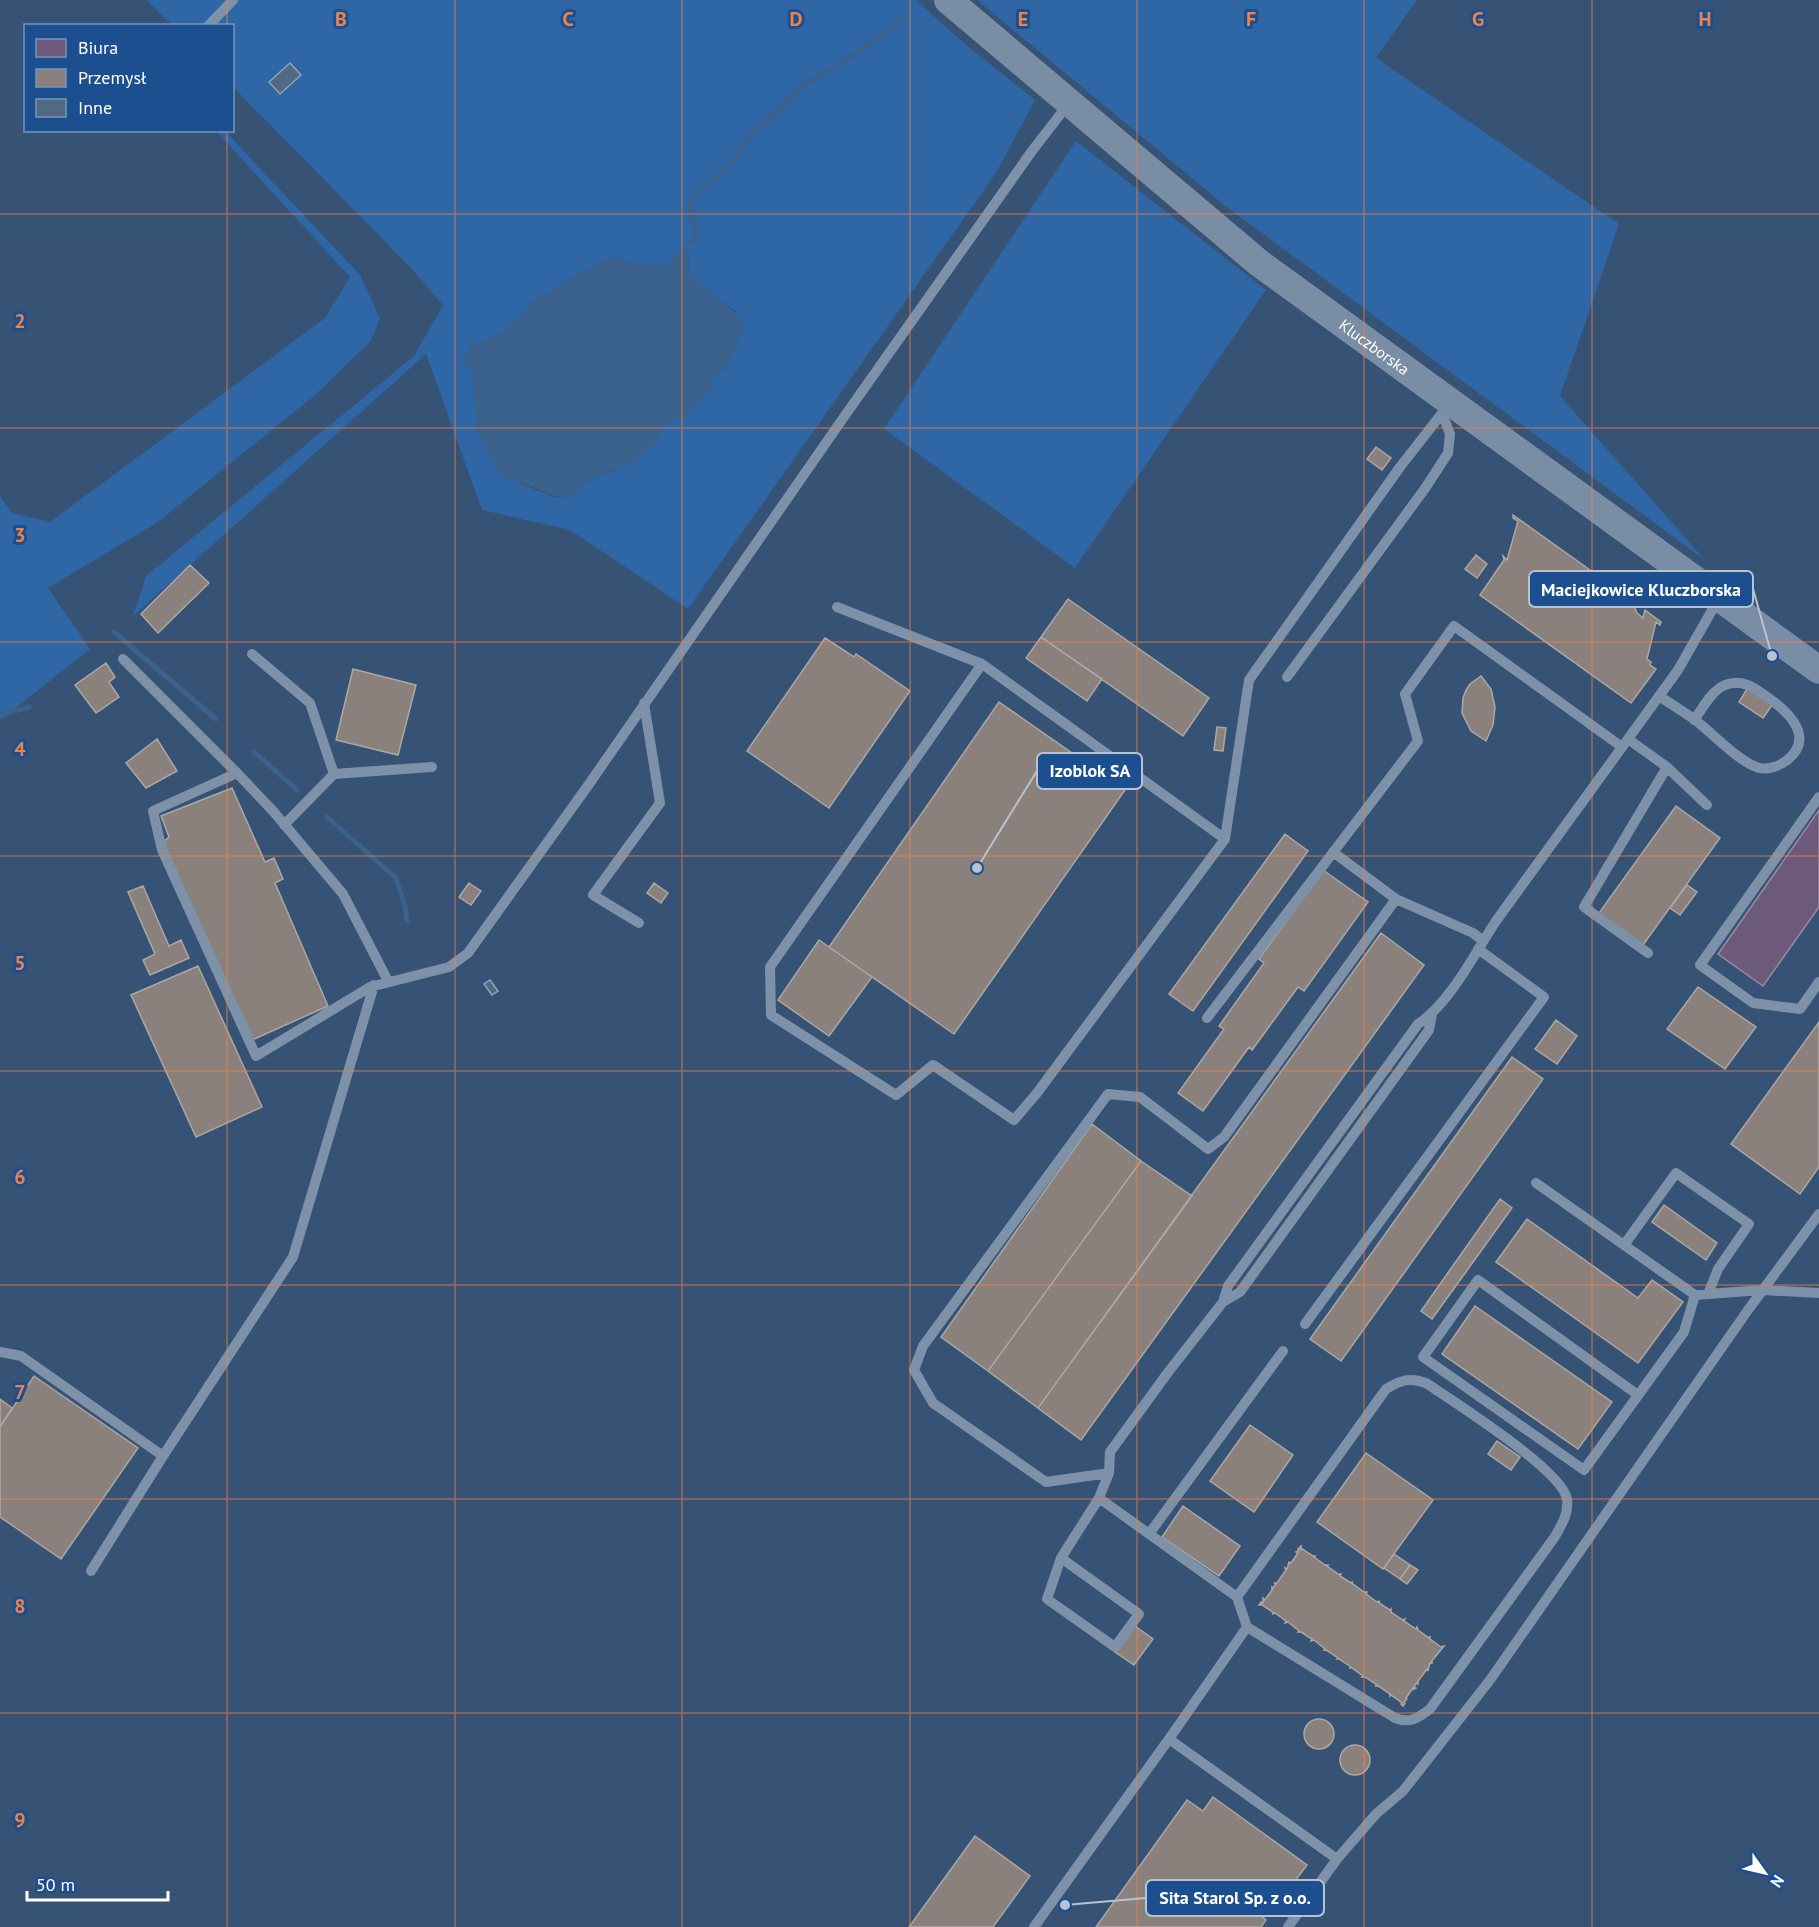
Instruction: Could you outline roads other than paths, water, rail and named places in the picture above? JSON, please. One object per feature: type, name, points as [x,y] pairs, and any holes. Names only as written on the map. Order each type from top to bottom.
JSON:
[{"type":"street","name":"Kluczborska","points":[[948,0],[1259,263],[1446,408],[1819,670]]},
{"type":"lane","points":[[210,24],[233,0]]},
{"type":"lane","points":[[237,773],[153,811],[162,850],[256,1056],[374,985],[449,967],[468,953],[587,787],[1032,151],[1070,103]]},
{"type":"lane","points":[[1287,677],[1426,487],[1448,453],[1450,434],[1446,408]]},
{"type":"lane","points":[[982,664],[771,967],[771,1015],[896,1095],[933,1065],[1014,1120],[1037,1093],[1225,839],[1249,680],[1400,467],[1446,408]]},
{"type":"lane","points":[[1061,1558],[1139,1614],[1115,1647],[1047,1599],[1061,1558],[1099,1498],[1109,1473],[1110,1452],[1223,1302],[1228,1286],[1418,1024],[1432,1014],[1678,670],[1719,598]]},
{"type":"lane","points":[[837,606],[982,664],[1225,839]]},
{"type":"lane","points":[[1208,1018],[1418,741],[1405,694],[1454,626],[1625,743],[1667,767],[1707,805]]},
{"type":"lane","points":[[252,654],[310,703],[334,774]]},
{"type":"lane","points":[[123,658],[237,773],[343,894],[388,981]]},
{"type":"lane","points":[[1659,696],[1694,720],[1749,764],[1761,769],[1785,763],[1793,755],[1798,745],[1797,724],[1790,715],[1749,685],[1738,682],[1723,686],[1713,694],[1694,720]]},
{"type":"lane","points":[[639,923],[593,895],[660,803],[644,703]]},
{"type":"lane","points":[[284,825],[334,774],[432,767]]},
{"type":"lane","points":[[1648,953],[1584,907],[1667,767]]},
{"type":"lane","points":[[1819,797],[1700,965],[1753,1004],[1800,1009],[1819,982]]},
{"type":"lane","points":[[1305,1324],[1544,997],[1480,945],[1473,933],[1396,899],[1334,852]]},
{"type":"lane","points":[[1109,1473],[1046,1482],[933,1403],[914,1370],[923,1346],[1108,1094],[1140,1097],[1208,1149],[1224,1137],[1396,899]]},
{"type":"lane","points":[[91,1571],[293,1257],[374,985]]},
{"type":"lane","points":[[1624,1245],[1677,1173],[1749,1224],[1718,1269],[1708,1294]]},
{"type":"lane","points":[[1536,1183],[1695,1295],[1762,1290],[1819,1293]]},
{"type":"lane","points":[[1288,1927],[1337,1859],[1376,1814],[1403,1791],[1490,1680],[1762,1290],[1819,1214]]},
{"type":"lane","points":[[1638,1395],[1478,1280],[1424,1357],[1584,1470],[1684,1332],[1695,1295]]},
{"type":"lane","points":[[0,1352],[21,1356],[163,1456]]},
{"type":"lane","points":[[1149,1534],[1283,1352]]},
{"type":"lane","points":[[1099,1498],[1237,1598],[1247,1627],[1404,1722],[1415,1720],[1430,1709],[1554,1538],[1565,1518],[1567,1498],[1552,1477],[1527,1453],[1426,1383],[1414,1378],[1400,1380],[1386,1389],[1237,1598]]},
{"type":"lane","points":[[1034,1927],[1247,1627]]},
{"type":"lane","points":[[1168,1739],[1337,1859]]},
{"type":"waterway","points":[[687,244],[695,240],[697,231],[690,213],[692,199],[739,153],[751,133],[801,87],[852,56],[903,19]]},
{"type":"waterway","points":[[114,632],[216,719]]},
{"type":"waterway","points":[[0,715],[29,707]]},
{"type":"waterway","points":[[254,752],[297,790]]},
{"type":"waterway","points":[[327,817],[396,878],[407,921]]},
{"type":"place","name":"Maciejkowice Kluczborska","points":[[1772,656]]},
{"type":"place","name":"Izoblok SA","points":[[977,868]]},
{"type":"place","name":"Sita Starol Sp. z o.o.","points":[[1065,1905]]}]
